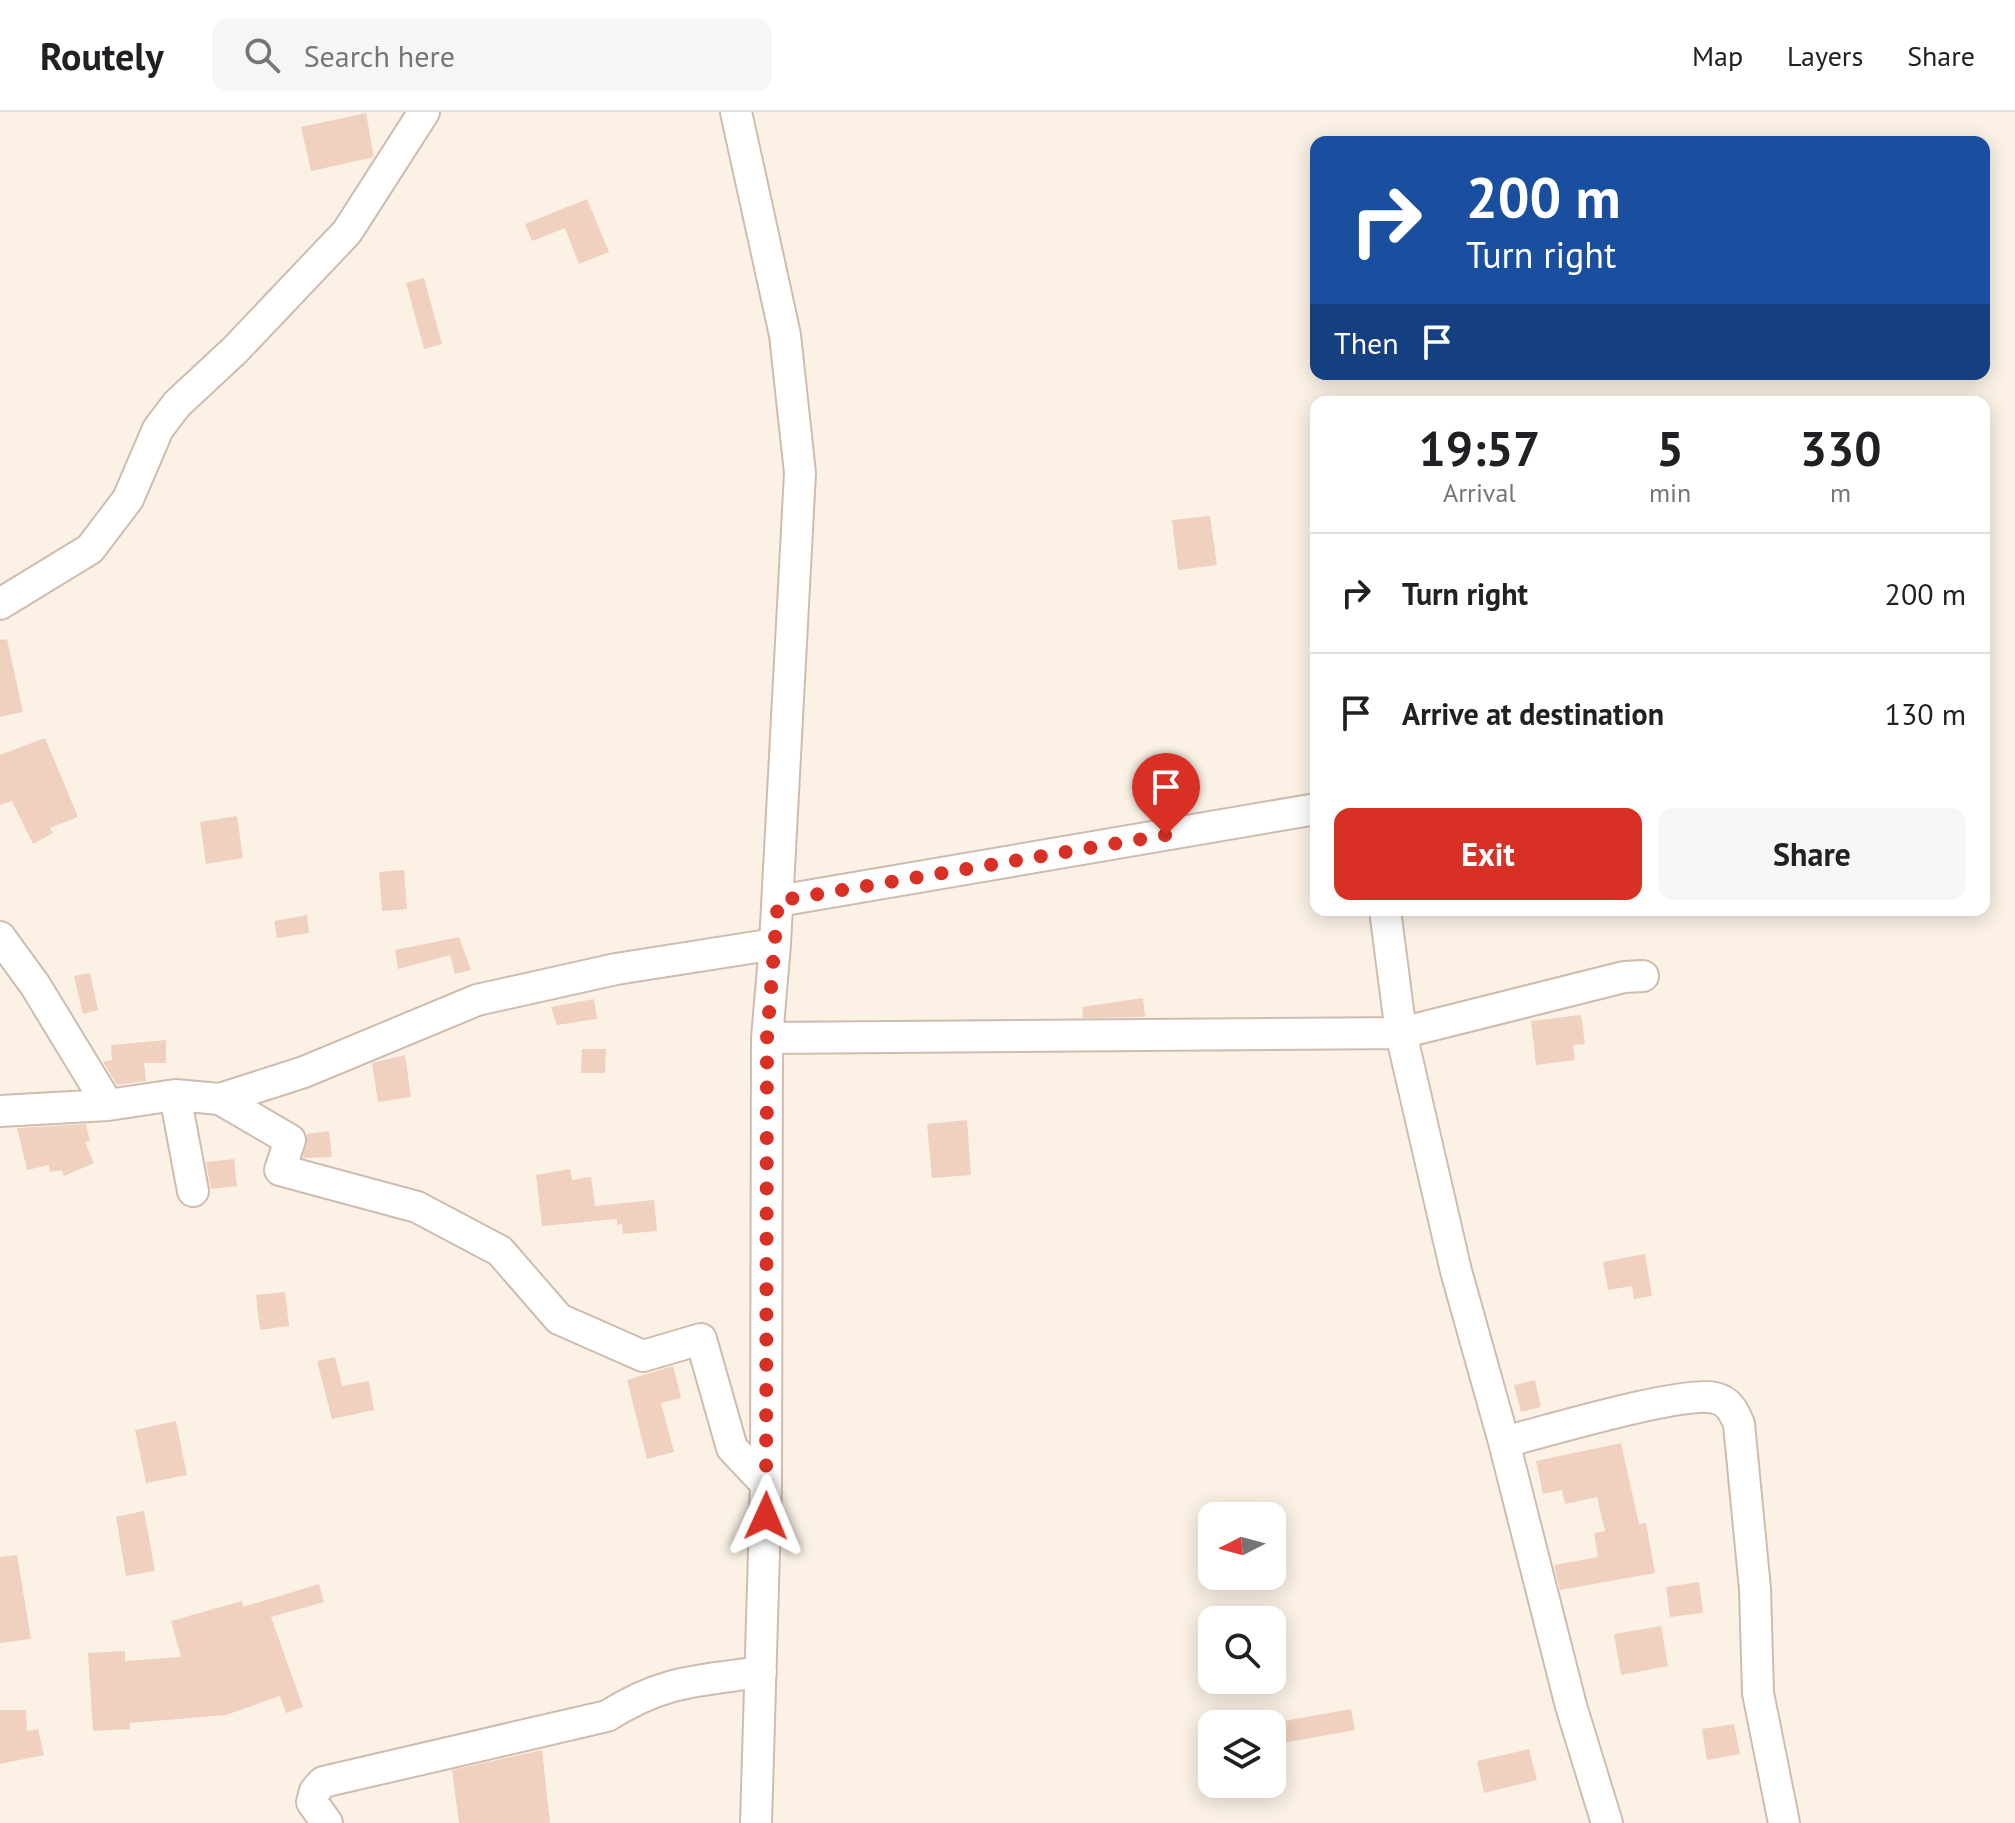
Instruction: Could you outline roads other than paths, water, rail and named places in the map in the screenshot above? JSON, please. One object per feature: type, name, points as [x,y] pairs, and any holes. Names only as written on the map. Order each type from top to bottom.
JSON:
[{"type":"street","points":[[0,604],[90,549],[128,499],[158,429],[177,404],[235,350],[347,232],[424,112]]},
{"type":"street","points":[[736,112],[785,335],[800,473],[778,901],[767,1038],[766,1484],[756,1823]]},
{"type":"street","points":[[778,901],[1310,810]]},
{"type":"street","points":[[1386,916],[1401,1033],[1456,1271],[1504,1442],[1571,1706],[1607,1823]]},
{"type":"street","points":[[0,937],[35,985],[108,1105]]},
{"type":"street","points":[[0,1111],[108,1105],[175,1095],[220,1099],[304,1072],[477,1000],[616,969],[775,944]]},
{"type":"street","points":[[767,1038],[1401,1033],[1624,977],[1643,976]]},
{"type":"street","points":[[175,1095],[193,1191]]},
{"type":"street","points":[[220,1099],[290,1140],[280,1170],[417,1207],[500,1251],[548,1308],[577,1329],[643,1356],[701,1339],[732,1448],[766,1484]]},
{"type":"street","points":[[1504,1442],[1682,1398],[1715,1398],[1732,1407],[1739,1424],[1755,1589],[1758,1693],[1784,1823]]},
{"type":"street","points":[[327,1823],[312,1802],[315,1791],[323,1782],[607,1716],[642,1694],[678,1683],[761,1672]]}]
